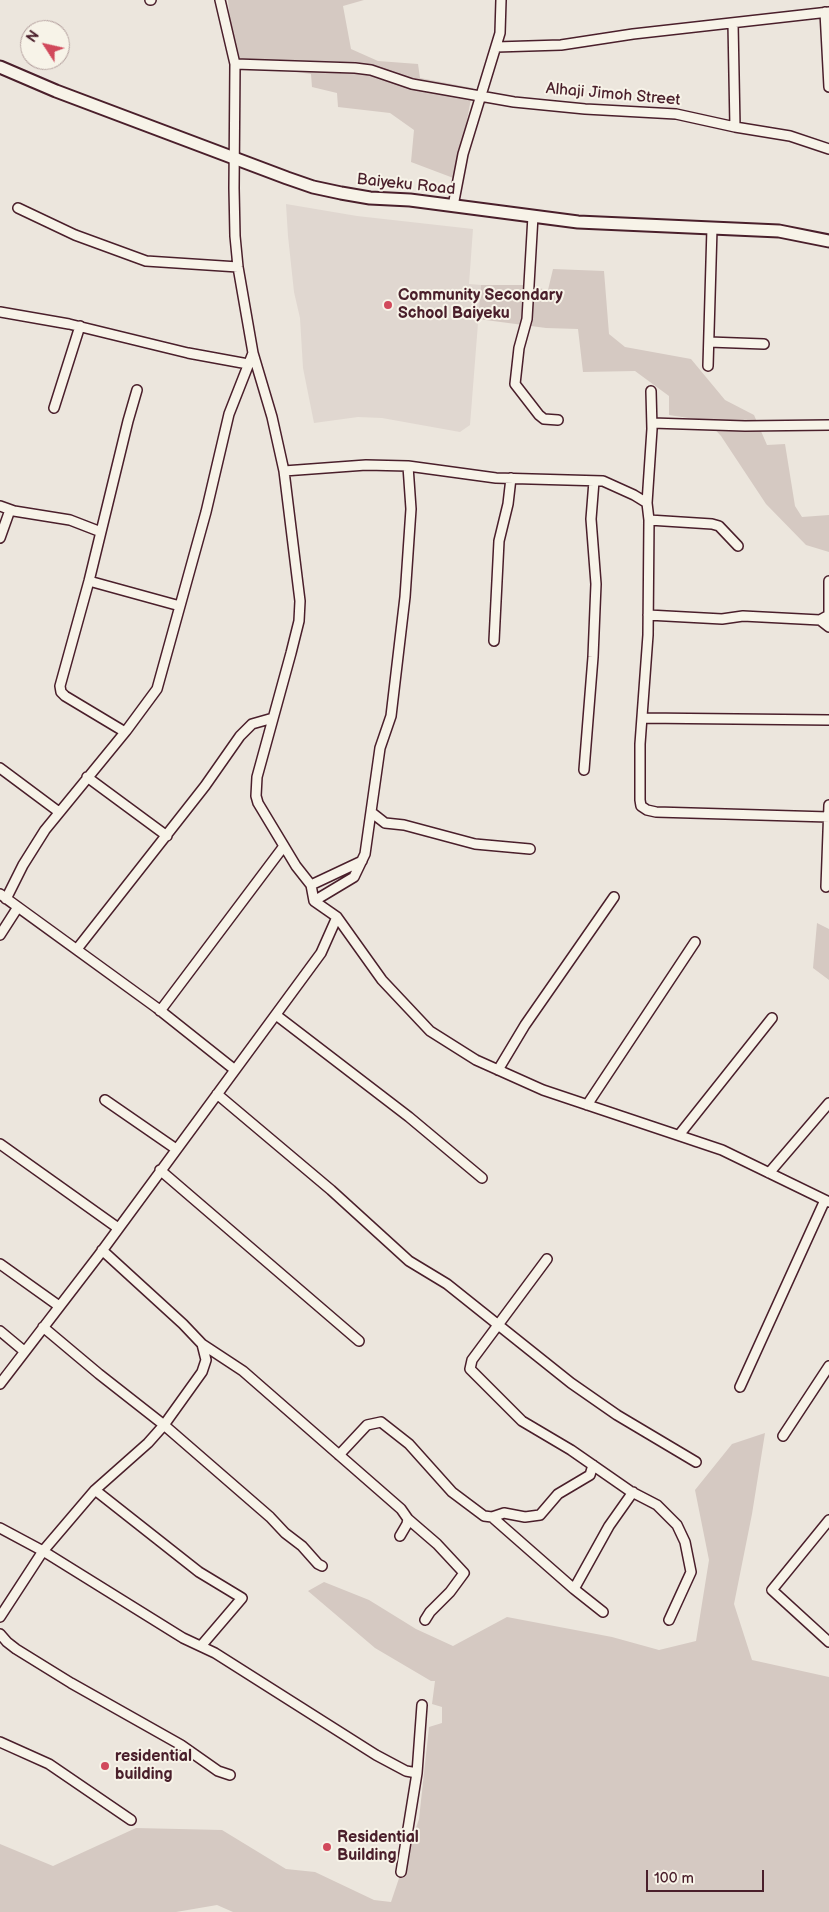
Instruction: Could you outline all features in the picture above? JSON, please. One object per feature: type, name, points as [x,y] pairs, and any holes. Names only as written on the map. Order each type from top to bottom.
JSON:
[{"type":"main road","name":"Baiyeku Road","points":[[0,67],[56,91],[313,187],[340,193],[370,198],[410,200],[578,222],[779,231],[829,241]]},
{"type":"street","points":[[220,0],[235,64],[235,236],[238,268],[253,353],[272,417],[284,471],[300,601],[299,622],[258,777],[256,796],[284,846],[311,885],[314,901],[337,917],[382,980],[430,1031],[476,1060],[543,1090],[722,1150],[827,1201],[740,1388]]},
{"type":"street","points":[[453,206],[463,154],[500,33],[502,0]]},
{"type":"street","points":[[496,47],[561,45],[633,34],[827,12],[829,87]]},
{"type":"street","points":[[733,23],[736,127]]},
{"type":"street","name":"Alhaji Jimoh Street","points":[[235,64],[371,70],[412,84],[514,102],[585,109],[668,113],[790,136],[829,149]]},
{"type":"street","points":[[829,141],[829,149]]},
{"type":"street","points":[[18,208],[75,235],[146,260],[238,268]]},
{"type":"street","points":[[533,216],[527,319],[519,348],[515,384],[539,415],[544,419],[558,420]]},
{"type":"street","points":[[708,366],[712,228]]},
{"type":"street","points":[[0,312],[80,326],[188,353],[248,364]]},
{"type":"street","points":[[54,408],[80,326]]},
{"type":"street","points":[[709,342],[764,344]]},
{"type":"street","points":[[235,1070],[160,1011],[3,896],[59,812],[125,732],[157,689],[206,512],[229,414],[253,353]]},
{"type":"street","points":[[242,378],[259,375]]},
{"type":"street","points":[[125,732],[61,692],[60,686],[89,581],[137,390]]},
{"type":"street","points":[[651,391],[652,423],[647,503],[650,520],[648,615],[642,718],[641,806],[647,810],[829,817]]},
{"type":"street","points":[[652,423],[745,426],[829,425]]},
{"type":"street","points":[[284,471],[366,465],[408,466],[511,478],[594,481],[610,483],[647,503]]},
{"type":"street","points":[[314,901],[354,877],[365,854],[380,748],[391,716],[405,597],[411,510],[408,466]]},
{"type":"street","points":[[494,641],[499,541],[508,504],[511,478]]},
{"type":"street","points":[[584,770],[593,657],[596,584],[591,519],[594,481]]},
{"type":"street","points":[[0,506],[10,510],[70,520],[101,532]]},
{"type":"street","points":[[0,538],[10,510]]},
{"type":"street","points":[[650,520],[719,526],[738,546]]},
{"type":"street","points":[[89,581],[180,606]]},
{"type":"street","points":[[829,581],[826,618],[829,627]]},
{"type":"street","points":[[648,615],[722,619],[749,616],[826,618]]},
{"type":"street","points":[[77,949],[205,786],[240,736],[252,724],[273,718]]},
{"type":"street","points":[[642,718],[829,720]]},
{"type":"street","points":[[0,768],[59,812]]},
{"type":"street","points":[[87,777],[166,836]]},
{"type":"street","points":[[826,887],[829,807]]},
{"type":"street","points":[[371,812],[385,823],[404,825],[475,844],[530,849]]},
{"type":"street","points":[[369,831],[385,823]]},
{"type":"street","points":[[160,1011],[284,846]]},
{"type":"street","points":[[311,885],[362,861]]},
{"type":"street","points":[[498,1070],[525,1025],[614,897]]},
{"type":"street","points":[[0,935],[18,907]]},
{"type":"street","points":[[0,1384],[102,1250],[321,953],[337,917]]},
{"type":"street","points":[[587,1105],[695,942]]},
{"type":"street","points":[[276,1015],[409,1117],[482,1178]]},
{"type":"street","points":[[679,1135],[772,1018]]},
{"type":"street","points":[[217,1094],[331,1190],[409,1261],[447,1284],[571,1382],[618,1415],[696,1462]]},
{"type":"street","points":[[105,1100],[176,1149]]},
{"type":"street","points":[[769,1173],[829,1103]]},
{"type":"street","points":[[0,1144],[118,1228]]},
{"type":"street","points":[[160,1170],[359,1341]]},
{"type":"street","points":[[102,1250],[183,1324],[202,1344],[243,1371],[401,1510],[464,1573],[425,1620]]},
{"type":"street","points":[[547,1259],[472,1360],[470,1369],[522,1421],[633,1492],[657,1505],[677,1525],[685,1542],[691,1572],[669,1620]]},
{"type":"street","points":[[0,1264],[58,1306]]},
{"type":"street","points":[[42,1327],[164,1425],[270,1517],[322,1566]]},
{"type":"street","points":[[0,1331],[24,1350]]},
{"type":"street","points":[[0,1617],[43,1551],[95,1490],[148,1443],[164,1425],[202,1372],[206,1360],[202,1344]]},
{"type":"street","points":[[783,1436],[829,1366]]},
{"type":"street","points":[[339,1456],[367,1425],[381,1422],[409,1444],[452,1492],[484,1516],[492,1517],[504,1513],[525,1517],[540,1515],[558,1494],[590,1475],[593,1465]]},
{"type":"street","points":[[95,1490],[199,1572],[242,1598],[201,1646]]},
{"type":"street","points":[[574,1589],[608,1526],[633,1492]]},
{"type":"street","points":[[492,1517],[603,1612]]},
{"type":"street","points":[[400,1536],[408,1519]]},
{"type":"street","points":[[828,1524],[772,1590],[829,1642]]},
{"type":"street","points":[[0,1528],[43,1551],[183,1638],[215,1653],[376,1755],[406,1771],[417,1773]]},
{"type":"street","points":[[0,1634],[16,1649],[71,1683],[180,1745],[218,1771],[230,1775]]},
{"type":"street","points":[[401,1872],[417,1773],[422,1705]]},
{"type":"street","points":[[1,1745],[49,1764],[132,1820]]},
{"type":"shaded area","points":[[228,0],[364,0],[343,6],[351,49],[378,61],[418,64],[420,78],[473,88],[456,179],[411,162],[414,130],[390,113],[338,107],[337,93],[312,87],[311,74],[234,63]]},
{"type":"shaded area","name":"Community Secondary School Baiyeku","points":[[286,204],[357,216],[473,229],[469,284],[481,285],[470,425],[460,432],[382,418],[358,417],[314,423],[303,368],[300,318],[294,292]]},
{"type":"shaded area","points":[[553,269],[604,271],[609,334],[625,347],[691,359],[725,400],[754,415],[767,445],[785,444],[795,506],[802,517],[829,515],[829,552],[806,545],[766,504],[721,436],[707,421],[669,415],[669,396],[635,371],[583,372],[578,329],[546,328],[478,319],[481,285],[523,285],[548,290]]},
{"type":"shaded area","points":[[817,923],[829,929],[829,980],[813,968]]},
{"type":"shaded area","points":[[765,1433],[752,1514],[734,1604],[752,1660],[829,1677],[829,1912],[233,1912],[217,1905],[176,1912],[0,1912],[0,1844],[53,1866],[136,1828],[222,1830],[286,1869],[315,1872],[374,1900],[391,1902],[419,1819],[429,1727],[442,1723],[442,1707],[432,1704],[435,1681],[431,1681],[375,1648],[308,1591],[324,1582],[369,1600],[416,1629],[453,1646],[507,1617],[612,1637],[659,1650],[696,1641],[709,1560],[695,1490],[732,1444]]},
{"type":"place","name":"Community Secondary School Baiyeku","points":[[388,305]]},
{"type":"place","name":"residential building","points":[[105,1766]]},
{"type":"place","name":"Residential Building","points":[[327,1847]]}]
